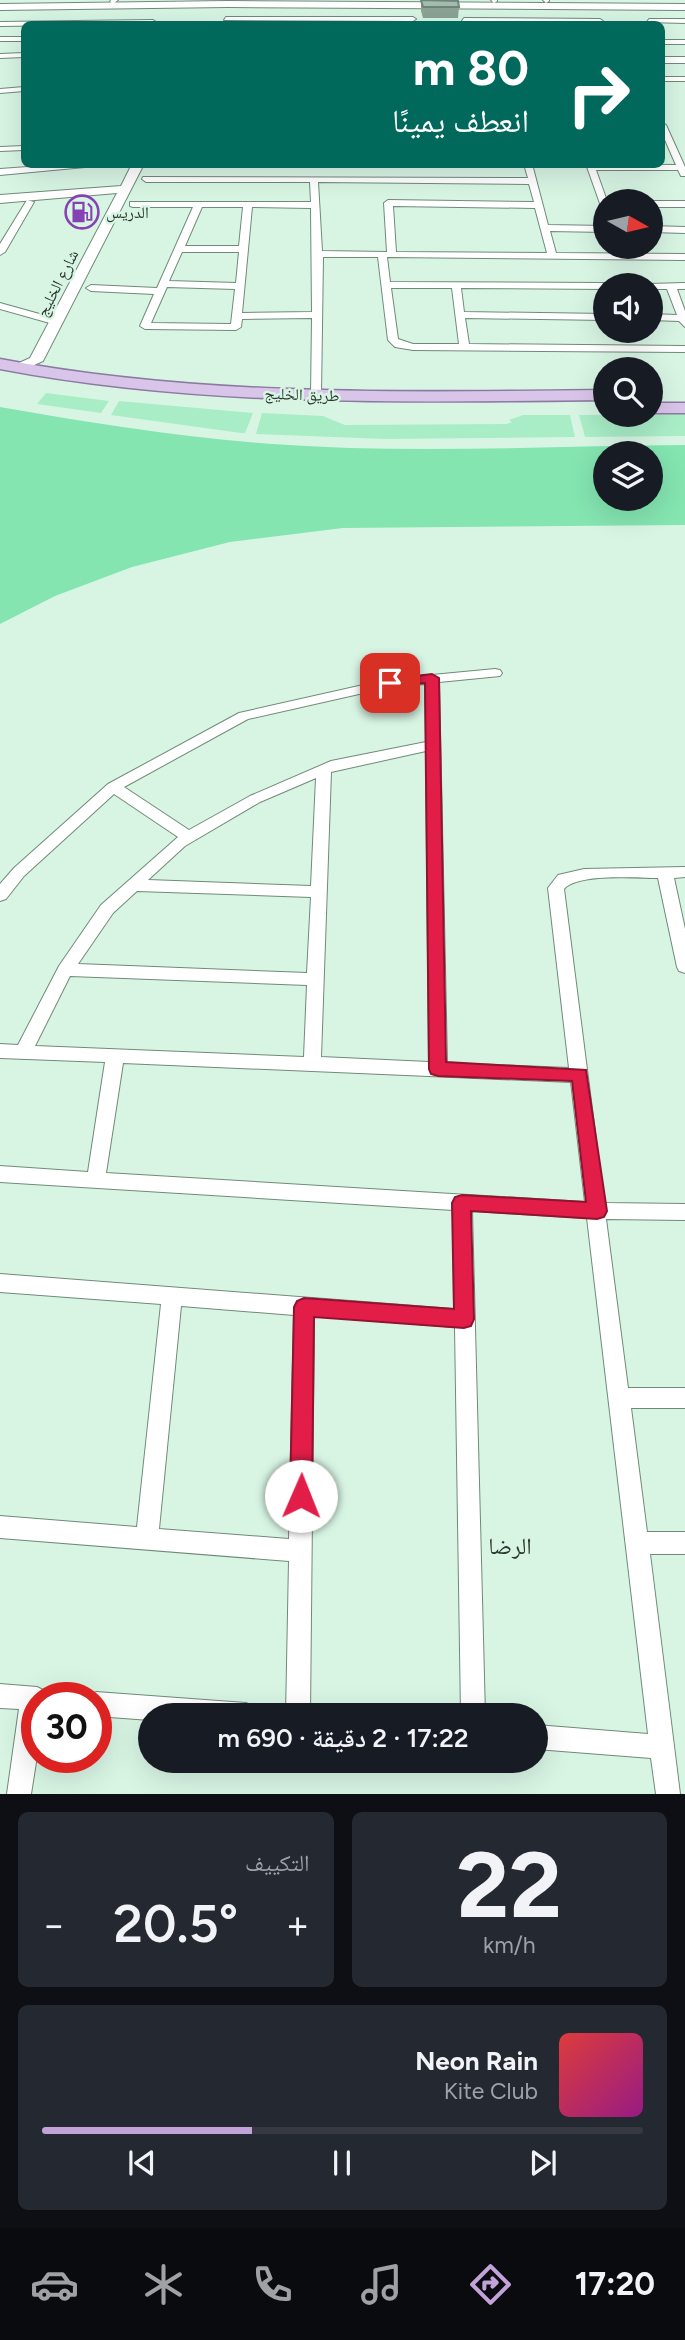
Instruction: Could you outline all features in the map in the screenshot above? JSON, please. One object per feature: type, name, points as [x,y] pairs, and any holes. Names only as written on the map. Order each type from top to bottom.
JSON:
[{"type":"main road","name":"طريق الخليج","points":[[8,366],[54,368],[168,386],[316,395],[593,395]]},
{"type":"main road","name":"طريق الخليج","points":[[0,378],[152,396],[301,408],[410,411],[593,409]]},
{"type":"main road","points":[[663,395],[685,394]]},
{"type":"main road","points":[[663,408],[685,408]]},
{"type":"street","points":[[657,1],[663,0]]},
{"type":"street","points":[[222,19],[231,8],[231,1]]},
{"type":"street","points":[[9,3],[52,7],[231,1],[685,7]]},
{"type":"street","points":[[9,3],[685,1]]},
{"type":"street","points":[[413,21],[415,5]]},
{"type":"street","points":[[461,5],[463,21]]},
{"type":"street","points":[[596,6],[600,21]]},
{"type":"street","points":[[643,6],[648,21]]},
{"type":"street","points":[[48,21],[52,7]]},
{"type":"street","points":[[222,19],[255,21]]},
{"type":"street","points":[[665,22],[685,21]]},
{"type":"street","points":[[0,24],[21,24]]},
{"type":"street","points":[[0,39],[21,39]]},
{"type":"street","points":[[665,42],[685,42]]},
{"type":"street","points":[[0,56],[21,55]]},
{"type":"street","points":[[665,61],[684,62]]},
{"type":"street","points":[[665,79],[685,79]]},
{"type":"street","points":[[0,91],[21,89]]},
{"type":"street","points":[[0,98],[21,96]]},
{"type":"street","points":[[666,146],[683,172]]},
{"type":"street","points":[[0,149],[21,148]]},
{"type":"street","points":[[0,172],[51,168]]},
{"type":"street","name":"شارع الخليج","points":[[8,366],[36,362],[127,196],[137,168]]},
{"type":"street","points":[[109,252],[127,196],[146,179],[151,168]]},
{"type":"street","points":[[529,168],[552,256]]},
{"type":"street","points":[[592,168],[599,189]]},
{"type":"street","points":[[622,168],[683,172]]},
{"type":"street","points":[[146,179],[207,176],[314,180],[469,177],[532,181]]},
{"type":"street","points":[[314,180],[318,254],[316,395]]},
{"type":"street","points":[[392,180],[388,203],[386,285],[393,340],[399,345],[685,349]]},
{"type":"street","points":[[0,205],[127,196]]},
{"type":"street","points":[[0,199],[127,196],[198,205],[315,205]]},
{"type":"street","points":[[0,252],[4,240],[30,202]]},
{"type":"street","points":[[388,203],[538,205]]},
{"type":"street","points":[[663,204],[685,204]]},
{"type":"street","points":[[198,205],[145,326],[236,327],[248,205]]},
{"type":"street","points":[[545,228],[593,229]]},
{"type":"street","points":[[663,229],[685,230]]},
{"type":"street","points":[[179,249],[244,249]]},
{"type":"street","points":[[318,254],[685,257]]},
{"type":"street","points":[[386,285],[593,286]]},
{"type":"street","points":[[456,285],[464,348]]},
{"type":"street","points":[[91,288],[240,286]]},
{"type":"street","points":[[663,286],[685,286]]},
{"type":"street","points":[[663,318],[684,321],[671,286]]},
{"type":"street","points":[[0,306],[57,321]]},
{"type":"street","points":[[237,316],[317,315]]},
{"type":"street","points":[[460,315],[593,317]]},
{"type":"street","points":[[0,895],[19,872],[113,787],[244,716],[390,683],[495,673]]},
{"type":"street","points":[[432,678],[438,1069]]},
{"type":"street","points":[[23,1052],[65,970],[107,909],[189,837],[255,799],[336,764],[433,745]]},
{"type":"street","points":[[312,1064],[324,769]]},
{"type":"street","points":[[113,787],[189,837]]},
{"type":"street","points":[[668,1794],[556,888],[564,879],[584,874],[675,872],[684,961]]},
{"type":"street","points":[[133,885],[319,892]]},
{"type":"street","points":[[65,970],[315,979]]},
{"type":"street","points":[[0,1051],[580,1074]]},
{"type":"street","points":[[96,1180],[115,1056]]},
{"type":"street","points":[[0,1174],[597,1211],[685,1212]]},
{"type":"street","points":[[462,1203],[473,1703]]},
{"type":"street","points":[[0,1283],[464,1319]]},
{"type":"street","points":[[147,1538],[172,1297]]},
{"type":"street","points":[[298,1703],[304,1307]]},
{"type":"street","points":[[620,1398],[685,1398]]},
{"type":"street","points":[[0,1527],[300,1550]]},
{"type":"street","points":[[638,1543],[685,1543]]},
{"type":"street","points":[[0,1696],[21,1698]]},
{"type":"street","points":[[112,1705],[138,1707]]},
{"type":"street","points":[[548,1738],[663,1747]]},
{"type":"street","points":[[19,1794],[23,1773]]},
{"type":"shaded area","points":[[46,393],[109,401],[101,413],[37,404]]},
{"type":"shaded area","points":[[119,401],[253,413],[245,433],[241,433],[111,415]]},
{"type":"shaded area","points":[[0,407],[102,424],[272,444],[375,449],[593,446],[593,511],[663,511],[663,445],[685,445],[685,525],[343,528],[230,542],[132,567],[55,596],[0,624]]},
{"type":"shaded area","points":[[262,413],[323,416],[345,425],[507,424],[512,422],[509,420],[523,415],[570,415],[575,437],[385,439],[256,434]]},
{"type":"shaded area","points":[[663,414],[685,414],[685,436],[585,437],[579,415],[593,415],[593,427],[663,427]]},
{"type":"building","points":[[421,0],[458,1],[459,7],[423,7]]},
{"type":"place","name":"الدريس","points":[[82,212]]},
{"type":"district","name":"الرضا","points":[[510,1546]]},
{"type":"route","points":[[301,1496],[304,1307],[464,1319],[462,1203],[597,1211],[580,1074],[438,1069],[432,678],[390,683]]}]
